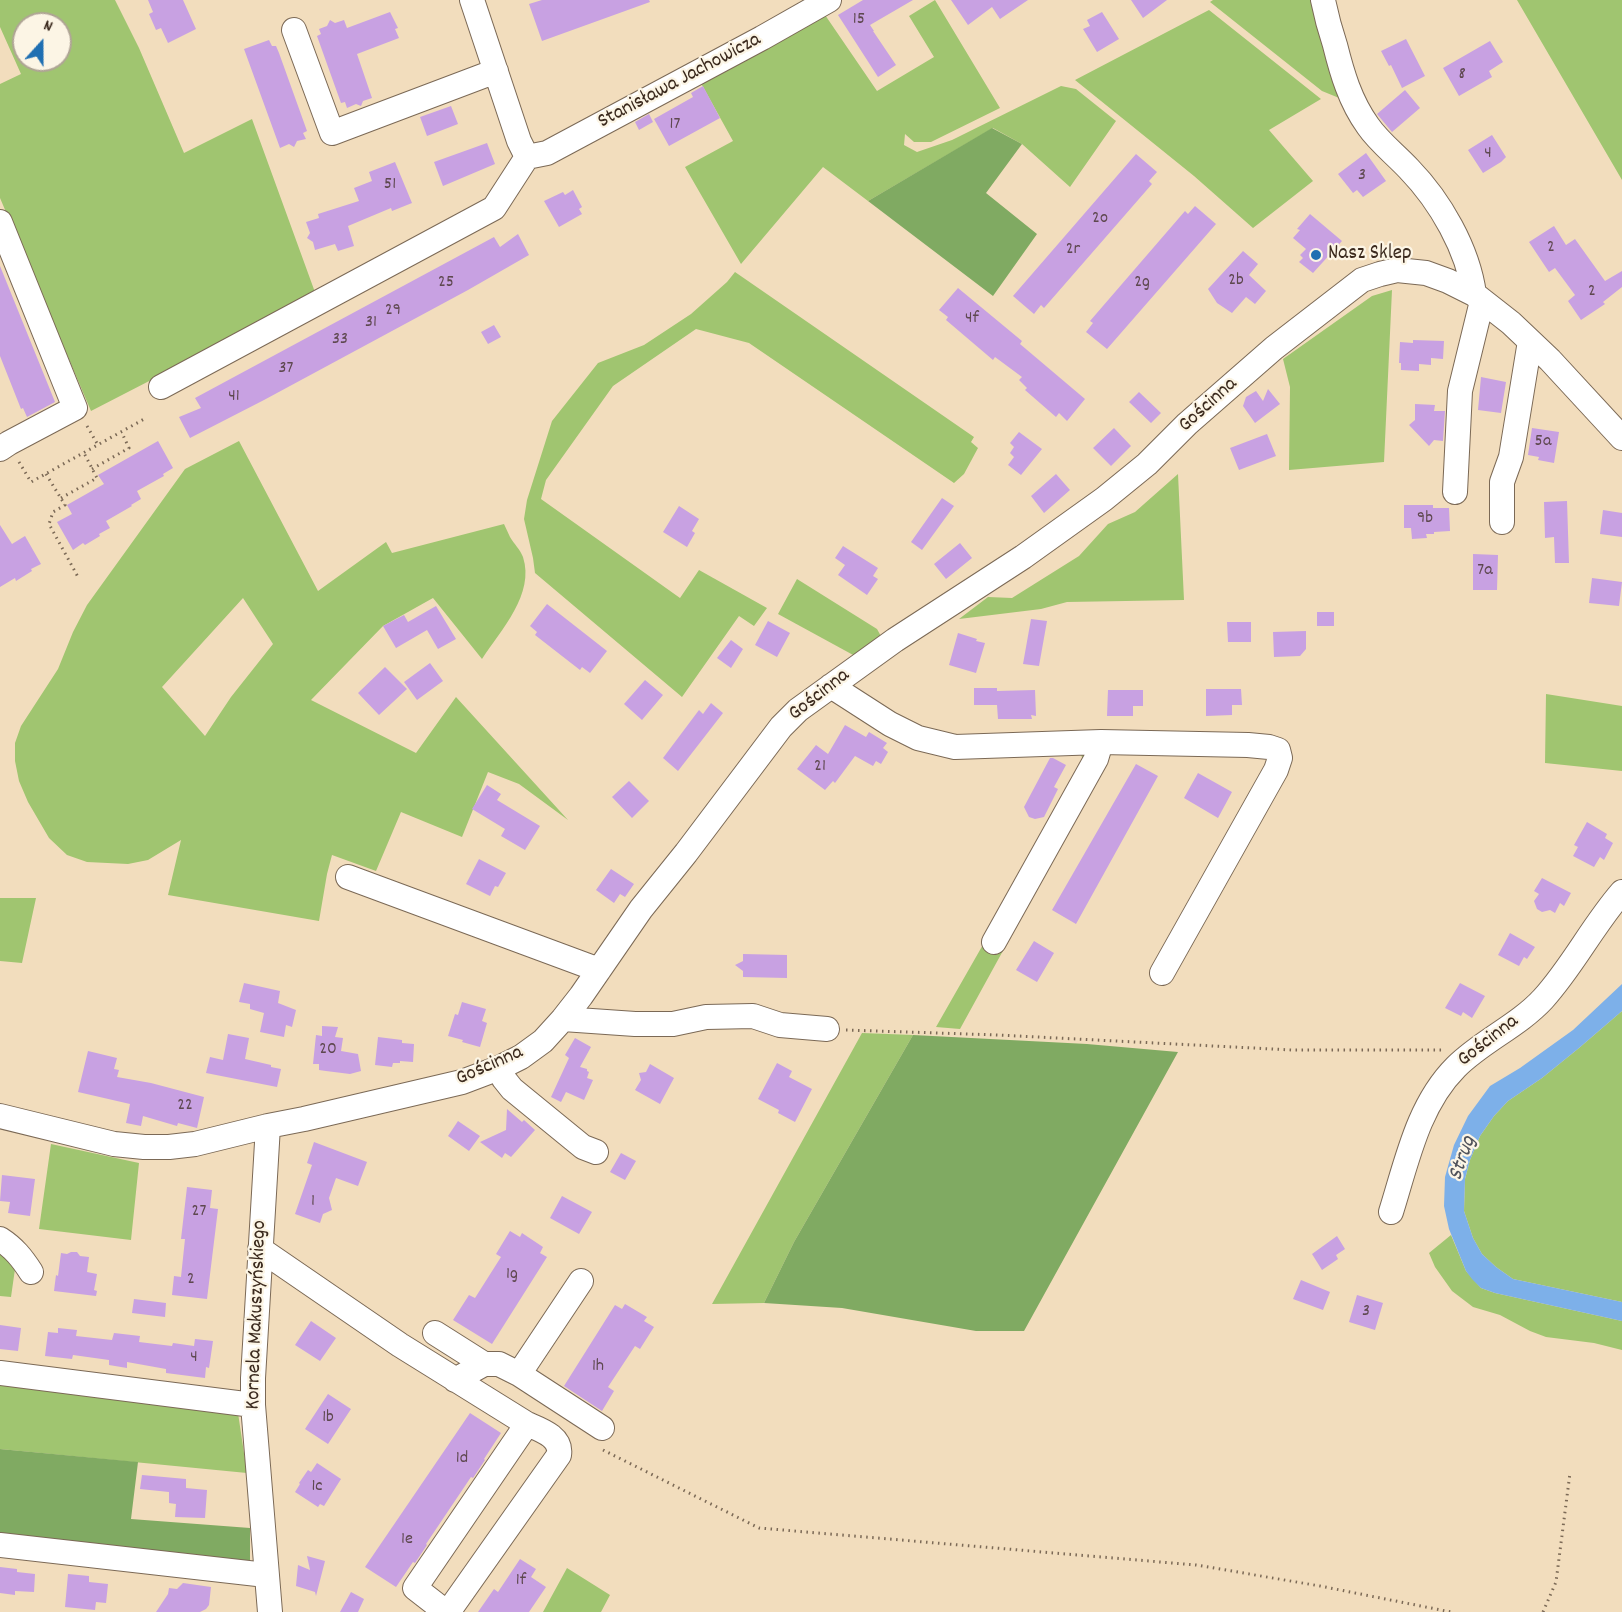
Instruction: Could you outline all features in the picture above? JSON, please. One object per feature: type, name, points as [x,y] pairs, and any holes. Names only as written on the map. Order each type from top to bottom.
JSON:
[{"type":"street","points":[[161,387],[494,208],[527,157],[519,141],[472,0]]},
{"type":"street","name":"Stanisława Jachowicza","points":[[527,157],[547,153],[829,0]]},
{"type":"street","points":[[1323,0],[1342,72],[1358,110],[1383,144],[1425,186],[1444,215],[1462,251],[1478,297],[1460,391],[1455,492]]},
{"type":"street","points":[[294,30],[332,133],[496,71]]},
{"type":"street","points":[[0,222],[75,408],[9,443],[10,455]]},
{"type":"street","name":"Gościnna","points":[[0,1116],[114,1144],[169,1147],[195,1144],[462,1082],[521,1057],[543,1041],[581,996],[641,909],[781,727],[798,710],[895,640],[1023,557],[1104,499],[1147,464],[1187,424],[1274,348],[1362,280],[1397,270],[1426,273],[1448,280],[1478,297],[1511,323],[1550,360],[1622,438]]},
{"type":"street","points":[[1502,522],[1502,482],[1511,457],[1530,341]]},
{"type":"street","points":[[831,686],[890,724],[918,738],[955,747],[1101,742],[1248,745],[1278,750],[1280,758],[1276,770],[1162,973]]},
{"type":"street","points":[[994,942],[1096,759],[1101,742]]},
{"type":"street","points":[[348,878],[600,970]]},
{"type":"street","name":"Gościnna","points":[[1391,1212],[1417,1128],[1436,1091],[1456,1067],[1542,1000],[1566,971],[1622,892]]},
{"type":"street","points":[[562,1019],[673,1024],[706,1017],[753,1016],[780,1025],[827,1029]]},
{"type":"street","points":[[499,1068],[512,1089],[583,1147],[596,1152]]},
{"type":"street","name":"Kornela Makuszyńskiego","points":[[268,1126],[253,1405],[270,1612]]},
{"type":"street","points":[[0,1239],[11,1245],[31,1272]]},
{"type":"street","points":[[260,1249],[400,1345],[558,1442],[559,1455],[451,1608],[442,1609],[415,1588],[527,1424]]},
{"type":"street","points":[[519,1374],[581,1281]]},
{"type":"street","points":[[435,1333],[484,1364]]},
{"type":"street","points":[[455,1380],[484,1364],[500,1364],[519,1374],[601,1438]]},
{"type":"street","points":[[0,1373],[253,1405]]},
{"type":"street","points":[[0,1545],[266,1575]]},
{"type":"path","points":[[10,455],[30,483],[146,418]]},
{"type":"path","points":[[87,426],[98,445]]},
{"type":"path","points":[[92,469],[129,448],[121,432]]},
{"type":"path","points":[[61,498],[97,478],[84,453]]},
{"type":"path","points":[[46,474],[65,505],[52,512],[49,524],[78,576]]},
{"type":"path","points":[[827,1029],[1292,1050],[1442,1050]]},
{"type":"path","points":[[601,1438],[759,1528],[1196,1565],[1320,1586],[1451,1612]]},
{"type":"path","points":[[1543,1612],[1556,1582],[1570,1473]]},
{"type":"green space","points":[[0,0],[115,0],[139,48],[184,153],[252,119],[316,295],[91,411],[0,198],[0,84],[21,74],[20,72],[72,72],[72,12],[12,12],[12,54],[0,27]]},
{"type":"green space","points":[[935,0],[1000,108],[931,142],[914,142],[905,134],[904,145],[917,152],[952,140],[1061,86],[1076,89],[1116,121],[1070,187],[1022,144],[993,128],[868,201],[823,167],[741,264],[685,167],[733,141],[697,76],[823,12],[877,91],[934,57],[909,16]]},
{"type":"green space","points":[[1213,0],[1316,0],[1344,100],[1322,91],[1210,2]]},
{"type":"green space","points":[[1517,0],[1622,0],[1622,180]]},
{"type":"green space","points":[[1209,10],[1321,99],[1269,130],[1313,181],[1253,228],[1194,176],[1075,80]]},
{"type":"green space","points":[[992,128],[1022,144],[986,193],[1037,234],[993,296],[868,201]]},
{"type":"green space","points":[[735,272],[974,437],[971,442],[978,448],[964,474],[954,483],[749,343],[696,329],[613,386],[546,480],[541,499],[680,598],[699,570],[767,608],[754,626],[739,616],[682,697],[535,573],[524,519],[527,500],[552,421],[598,363],[644,345],[691,314]]},
{"type":"green space","points":[[1392,290],[1384,462],[1289,470],[1290,387],[1283,359],[1372,296]]},
{"type":"green space","points":[[239,441],[318,591],[386,542],[392,553],[504,524],[523,557],[524,584],[514,611],[482,659],[433,598],[383,626],[311,700],[416,753],[456,697],[568,820],[519,784],[488,772],[462,837],[401,812],[376,871],[332,855],[319,921],[168,895],[181,840],[148,860],[128,864],[87,862],[67,855],[49,838],[28,802],[19,781],[15,761],[15,743],[21,726],[58,669],[87,605],[185,469]],"holes":[[[243,598],[273,644],[231,697],[205,736],[162,687]]]},
{"type":"green space","points":[[1178,474],[1184,600],[1067,602],[1041,609],[959,619],[988,597],[1012,598],[1079,556],[1108,524],[1135,512]]},
{"type":"green space","points":[[797,579],[877,629],[882,638],[855,656],[778,614]]},
{"type":"green space","points":[[1546,694],[1622,706],[1622,771],[1545,763]]},
{"type":"green space","points":[[1116,745],[960,1029],[936,1027],[1085,766],[1078,746]]},
{"type":"green space","points":[[0,898],[36,898],[22,963],[0,961]]},
{"type":"green space","points":[[1622,1011],[1622,1302],[1513,1279],[1482,1254],[1473,1238],[1464,1211],[1465,1179],[1470,1160],[1480,1136],[1494,1116],[1508,1101],[1542,1078]]},
{"type":"green space","points":[[862,1033],[913,1035],[794,1242],[764,1303],[712,1304]]},
{"type":"green space","points":[[913,1035],[1087,1044],[1178,1052],[1024,1331],[976,1331],[842,1308],[764,1303],[794,1242]]},
{"type":"green space","points":[[51,1144],[139,1163],[131,1240],[39,1229]]},
{"type":"green space","points":[[1451,1235],[1466,1271],[1481,1288],[1622,1321],[1622,1350],[1594,1343],[1546,1337],[1500,1315],[1473,1307],[1452,1291],[1435,1267],[1429,1253]]},
{"type":"green space","points":[[0,1244],[16,1262],[11,1297],[0,1296]]},
{"type":"green space","points":[[0,1380],[238,1413],[247,1473],[0,1449]]},
{"type":"green space","points":[[0,1449],[138,1462],[131,1519],[250,1528],[250,1566],[0,1539]]},
{"type":"green space","points":[[567,1568],[610,1595],[601,1612],[543,1612]]},
{"type":"water","name":"Strug","points":[[1622,984],[1622,1011],[1542,1078],[1508,1101],[1480,1136],[1465,1179],[1464,1211],[1473,1238],[1482,1254],[1513,1279],[1622,1302],[1622,1321],[1481,1288],[1466,1271],[1449,1229],[1444,1206],[1445,1177],[1454,1145],[1468,1116],[1490,1086],[1520,1068],[1573,1030]]},
{"type":"building","points":[[148,0],[183,0],[196,29],[168,43],[161,28],[156,30],[149,14],[153,12]]},
{"type":"building","points":[[542,0],[649,0],[650,2],[542,41],[529,4]]},
{"type":"building","points":[[863,0],[913,0],[870,25],[896,65],[878,77],[838,15]]},
{"type":"building","points":[[951,0],[1028,0],[1000,19],[992,7],[968,25]]},
{"type":"building","points":[[1131,0],[1167,0],[1143,18]]},
{"type":"building","points":[[390,12],[398,28],[395,29],[399,38],[357,54],[372,98],[363,101],[361,106],[356,104],[347,108],[345,102],[341,103],[317,36],[321,34],[319,29],[327,26],[330,20],[335,23],[344,20],[347,28]]},
{"type":"building","points":[[1102,12],[1119,39],[1097,52],[1083,29],[1090,26],[1087,20]]},
{"type":"building","points":[[1406,39],[1425,76],[1402,88],[1381,51]]},
{"type":"building","points":[[269,40],[272,46],[276,46],[279,53],[307,131],[303,133],[306,139],[297,141],[294,147],[289,144],[280,148],[244,49]]},
{"type":"building","points":[[1490,41],[1503,62],[1489,71],[1492,77],[1459,96],[1443,68]]},
{"type":"building","points":[[703,86],[720,118],[669,146],[654,119],[693,97],[691,93]]},
{"type":"building","points":[[1405,90],[1420,108],[1392,132],[1377,114]]},
{"type":"building","points":[[451,106],[458,124],[427,136],[420,117]]},
{"type":"building","points":[[649,114],[653,122],[639,130],[635,122]]},
{"type":"building","points":[[1492,135],[1506,157],[1483,173],[1468,150]]},
{"type":"building","points":[[487,143],[495,164],[443,186],[434,162]]},
{"type":"building","points":[[1366,153],[1386,181],[1363,197],[1357,190],[1353,193],[1338,174]]},
{"type":"building","points":[[1136,154],[1157,172],[1149,181],[1152,184],[1044,308],[1041,305],[1034,314],[1013,296]]},
{"type":"building","points":[[395,162],[412,203],[392,211],[391,208],[348,226],[354,246],[338,251],[335,244],[315,250],[313,242],[307,238],[310,233],[306,222],[319,218],[318,214],[359,201],[354,188],[372,181],[369,172]]},
{"type":"building","points":[[573,190],[582,207],[579,209],[582,214],[559,227],[544,201],[563,192],[565,195]]},
{"type":"building","points":[[1195,206],[1216,224],[1107,349],[1086,332],[1093,323],[1090,321],[1185,211],[1188,214]]},
{"type":"building","points":[[1310,214],[1342,241],[1313,273],[1299,262],[1303,258],[1300,255],[1306,249],[1293,238],[1300,230],[1297,229]]},
{"type":"building","points":[[1554,226],[1566,245],[1575,239],[1605,281],[1622,271],[1622,287],[1603,302],[1605,304],[1581,320],[1568,301],[1575,295],[1555,268],[1549,272],[1529,242]]},
{"type":"building","points":[[518,234],[529,255],[468,290],[190,438],[179,417],[201,408],[195,398],[494,237],[500,247]]},
{"type":"building","points":[[1243,251],[1258,264],[1249,275],[1266,291],[1255,304],[1246,297],[1232,313],[1217,303],[1208,289]]},
{"type":"building","points":[[0,266],[55,402],[27,417],[23,408],[21,409],[0,356]]},
{"type":"building","points":[[958,288],[1022,341],[1020,344],[1085,399],[1067,421],[1059,413],[1056,417],[1025,390],[1027,388],[1019,380],[1022,377],[995,357],[993,360],[946,320],[948,317],[939,310]]},
{"type":"building","points":[[494,325],[501,337],[488,344],[481,332]]},
{"type":"building","points":[[1413,340],[1444,341],[1443,359],[1431,358],[1431,365],[1419,364],[1419,371],[1401,370],[1400,342],[1413,343]]},
{"type":"building","points":[[1481,377],[1506,382],[1501,413],[1478,410]]},
{"type":"building","points":[[1268,389],[1280,404],[1255,423],[1243,406],[1246,397],[1256,391],[1263,401]]},
{"type":"building","points":[[1139,392],[1161,413],[1151,423],[1129,402]]},
{"type":"building","points":[[1415,404],[1435,405],[1434,411],[1445,411],[1443,441],[1434,440],[1429,446],[1409,425],[1415,420]]},
{"type":"building","points":[[1114,428],[1131,446],[1111,466],[1093,448]]},
{"type":"building","points":[[1532,428],[1559,432],[1554,463],[1538,460],[1539,457],[1528,455]]},
{"type":"building","points":[[1019,432],[1042,449],[1021,475],[1008,465],[1014,457],[1010,453],[1014,447],[1010,443]]},
{"type":"building","points":[[1267,434],[1276,456],[1239,470],[1230,448]]},
{"type":"building","points":[[158,441],[173,468],[163,474],[164,476],[137,491],[141,499],[106,521],[110,528],[85,545],[83,543],[73,550],[57,522],[72,514],[67,505],[104,484],[98,475]]},
{"type":"building","points":[[1056,474],[1070,490],[1044,513],[1031,496]]},
{"type":"building","points":[[942,498],[954,506],[922,550],[911,542]]},
{"type":"building","points":[[1567,501],[1569,563],[1555,563],[1554,537],[1545,538],[1544,502]]},
{"type":"building","points":[[1404,505],[1433,505],[1433,508],[1449,508],[1450,531],[1434,532],[1434,534],[1426,534],[1427,538],[1412,539],[1411,528],[1404,528]]},
{"type":"building","points":[[679,506],[699,519],[692,531],[695,533],[687,547],[663,532]]},
{"type":"building","points":[[1603,510],[1622,513],[1622,537],[1600,534]]},
{"type":"building","points":[[0,525],[12,544],[25,536],[41,564],[16,581],[15,578],[0,587]]},
{"type":"building","points":[[960,543],[972,558],[946,579],[934,564]]},
{"type":"building","points":[[843,546],[878,568],[873,576],[878,579],[867,595],[838,575],[845,565],[835,558]]},
{"type":"building","points":[[1473,554],[1498,555],[1497,590],[1473,590]]},
{"type":"building","points":[[1592,578],[1622,582],[1619,606],[1589,603]]},
{"type":"building","points":[[547,604],[607,651],[590,673],[582,667],[580,670],[535,635],[537,632],[530,626]]},
{"type":"building","points":[[436,606],[456,639],[438,649],[427,630],[396,648],[383,626],[404,615],[408,622]]},
{"type":"building","points":[[1317,612],[1334,612],[1334,626],[1317,626]]},
{"type":"building","points":[[1031,619],[1047,621],[1039,666],[1023,664]]},
{"type":"building","points":[[768,621],[790,633],[777,657],[755,645]]},
{"type":"building","points":[[1227,622],[1251,622],[1251,642],[1228,642]]},
{"type":"building","points":[[1306,631],[1306,649],[1300,656],[1274,657],[1273,632]]},
{"type":"building","points":[[958,633],[985,643],[976,673],[949,665]]},
{"type":"building","points":[[731,640],[743,649],[731,668],[717,658]]},
{"type":"building","points":[[430,663],[443,681],[417,700],[404,682]]},
{"type":"building","points":[[385,667],[407,689],[379,715],[358,693]]},
{"type":"building","points":[[645,680],[663,695],[642,720],[624,704]]},
{"type":"building","points":[[974,688],[997,688],[997,691],[1035,690],[1036,716],[1031,715],[1032,719],[998,719],[997,705],[974,705]]},
{"type":"building","points":[[1206,689],[1241,689],[1242,705],[1232,705],[1232,715],[1206,716]]},
{"type":"building","points":[[1108,690],[1143,690],[1143,706],[1133,706],[1133,716],[1107,716]]},
{"type":"building","points":[[711,703],[723,713],[678,771],[663,758],[699,710],[703,714]]},
{"type":"building","points":[[845,725],[866,737],[869,732],[887,743],[883,748],[888,752],[881,764],[876,761],[873,766],[855,756],[835,783],[833,781],[825,790],[797,769],[816,745],[828,754]]},
{"type":"building","points":[[1050,758],[1066,765],[1054,787],[1058,789],[1044,817],[1035,819],[1029,817],[1024,807]]},
{"type":"building","points":[[1136,764],[1158,776],[1076,924],[1052,910]]},
{"type":"building","points":[[1198,773],[1232,792],[1218,818],[1184,798]]},
{"type":"building","points":[[629,781],[649,801],[632,818],[612,797]]},
{"type":"building","points":[[487,785],[501,794],[497,800],[540,826],[525,850],[501,836],[505,829],[472,809]]},
{"type":"building","points":[[1587,822],[1607,834],[1605,838],[1613,843],[1604,860],[1600,857],[1594,867],[1573,856],[1578,847],[1574,845]]},
{"type":"building","points":[[479,859],[506,873],[490,896],[466,884]]},
{"type":"building","points":[[611,869],[634,884],[625,897],[620,894],[614,903],[596,890]]},
{"type":"building","points":[[1542,878],[1571,893],[1564,906],[1560,903],[1555,913],[1550,910],[1542,912],[1537,909],[1534,901],[1539,894],[1534,891]]},
{"type":"building","points":[[1510,933],[1535,947],[1527,959],[1524,957],[1519,966],[1498,955]]},
{"type":"building","points":[[1034,941],[1054,953],[1037,982],[1016,970]]},
{"type":"building","points":[[743,954],[787,955],[787,978],[743,977],[743,971],[735,965],[743,961]]},
{"type":"building","points":[[244,983],[280,991],[278,1003],[296,1010],[292,1027],[286,1025],[284,1037],[260,1032],[264,1013],[250,1009],[250,1004],[239,1002]]},
{"type":"building","points":[[1460,983],[1485,996],[1472,1018],[1463,1012],[1461,1016],[1445,1008]]},
{"type":"building","points":[[462,1002],[486,1009],[482,1021],[487,1023],[480,1047],[448,1036],[455,1014],[458,1015]]},
{"type":"building","points":[[322,1026],[338,1027],[335,1037],[343,1038],[341,1051],[358,1054],[361,1071],[350,1074],[319,1070],[319,1064],[313,1064],[316,1035],[322,1036]]},
{"type":"building","points":[[228,1034],[249,1038],[245,1059],[281,1069],[277,1087],[206,1073],[210,1057],[223,1060]]},
{"type":"building","points":[[378,1037],[414,1044],[413,1062],[400,1061],[400,1063],[393,1063],[392,1067],[375,1065]]},
{"type":"building","points":[[575,1038],[591,1047],[580,1067],[587,1069],[589,1072],[587,1078],[593,1080],[584,1100],[566,1092],[561,1102],[551,1097],[569,1058],[565,1055]]},
{"type":"building","points":[[88,1051],[117,1058],[114,1069],[119,1070],[117,1077],[204,1097],[197,1128],[178,1123],[177,1126],[143,1116],[141,1126],[126,1123],[130,1104],[78,1092]]},
{"type":"building","points":[[777,1063],[792,1071],[789,1077],[812,1089],[795,1122],[758,1099]]},
{"type":"building","points":[[650,1064],[674,1078],[660,1104],[635,1090],[641,1080],[639,1073],[646,1072]]},
{"type":"building","points":[[507,1109],[535,1130],[511,1157],[505,1153],[502,1158],[480,1142],[506,1130]]},
{"type":"building","points":[[458,1121],[480,1136],[469,1151],[448,1136]]},
{"type":"building","points":[[314,1142],[367,1162],[358,1186],[336,1178],[329,1198],[332,1210],[323,1214],[320,1223],[295,1214],[312,1165],[307,1163]]},
{"type":"building","points":[[621,1153],[636,1161],[625,1180],[610,1172]]},
{"type":"building","points":[[2,1175],[35,1179],[30,1216],[8,1213],[10,1202],[0,1201]]},
{"type":"building","points":[[187,1187],[212,1190],[210,1208],[218,1209],[207,1299],[172,1295],[174,1276],[181,1277],[185,1239],[181,1239]]},
{"type":"building","points":[[562,1196],[592,1212],[579,1234],[550,1218]]},
{"type":"building","points":[[510,1231],[520,1237],[522,1233],[543,1247],[540,1253],[547,1257],[492,1344],[453,1320],[469,1295],[475,1298],[501,1257],[496,1254]]},
{"type":"building","points":[[1337,1236],[1345,1249],[1336,1255],[1338,1259],[1322,1270],[1312,1254]]},
{"type":"building","points":[[71,1252],[89,1257],[87,1272],[97,1274],[94,1290],[97,1291],[96,1296],[54,1291],[61,1253]]},
{"type":"building","points":[[1301,1280],[1330,1292],[1323,1310],[1293,1299]]},
{"type":"building","points":[[1357,1295],[1383,1303],[1375,1330],[1349,1322]]},
{"type":"building","points":[[134,1299],[166,1303],[165,1317],[132,1313]]},
{"type":"building","points":[[625,1304],[647,1317],[644,1321],[654,1327],[640,1349],[635,1346],[608,1387],[614,1391],[602,1411],[564,1386],[615,1305],[622,1309]]},
{"type":"building","points":[[311,1321],[336,1338],[320,1361],[295,1345]]},
{"type":"building","points":[[0,1325],[21,1328],[18,1351],[0,1349]]},
{"type":"building","points":[[58,1328],[77,1330],[76,1336],[112,1340],[114,1333],[140,1336],[139,1342],[172,1346],[173,1343],[194,1346],[195,1339],[213,1341],[209,1368],[206,1367],[205,1378],[166,1373],[166,1369],[127,1362],[127,1368],[109,1365],[109,1360],[73,1355],[72,1359],[45,1356],[48,1332],[58,1333]]},
{"type":"building","points":[[328,1394],[351,1409],[328,1444],[305,1429]]},
{"type":"building","points":[[470,1413],[501,1433],[473,1478],[471,1477],[415,1563],[413,1562],[396,1587],[365,1567]]},
{"type":"building","points":[[317,1463],[341,1479],[324,1506],[320,1504],[318,1507],[295,1492],[308,1470],[311,1472]]},
{"type":"building","points":[[142,1475],[186,1479],[186,1488],[207,1490],[205,1518],[175,1517],[176,1504],[169,1503],[169,1492],[140,1489]]},
{"type":"building","points":[[307,1556],[325,1561],[316,1596],[315,1592],[296,1586],[298,1565],[310,1570]]},
{"type":"building","points":[[520,1559],[536,1569],[531,1577],[546,1587],[529,1612],[478,1612],[494,1589],[498,1592]]},
{"type":"building","points":[[0,1567],[35,1574],[34,1592],[15,1591],[15,1595],[0,1593]]},
{"type":"building","points":[[68,1574],[89,1576],[89,1582],[108,1584],[106,1603],[96,1602],[95,1610],[65,1607]]},
{"type":"building","points":[[183,1583],[211,1587],[209,1605],[206,1609],[200,1612],[156,1612],[168,1594],[169,1588],[177,1589]]},
{"type":"building","points":[[351,1592],[364,1599],[358,1612],[340,1612]]},
{"type":"place","name":"Nasz Sklep","points":[[1316,255]]}]
